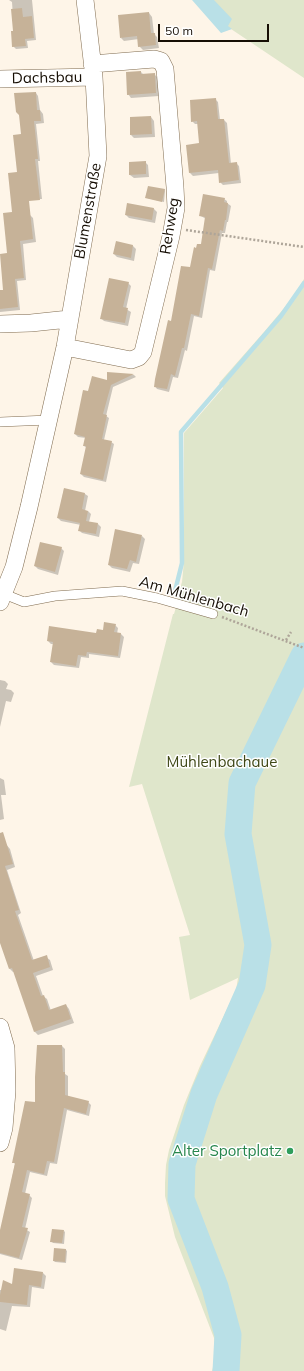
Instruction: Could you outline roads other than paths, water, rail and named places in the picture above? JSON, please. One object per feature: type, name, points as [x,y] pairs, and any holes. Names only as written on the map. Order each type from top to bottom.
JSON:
[{"type":"street","name":"Blumenstraße","points":[[1,596],[14,567],[30,507],[65,347],[98,156],[93,71],[85,0]]},
{"type":"street","name":"Rehweg","points":[[65,347],[131,360],[139,357],[143,352],[176,208],[176,187],[165,68],[161,61],[154,59],[93,71]]},
{"type":"street","name":"Dachsbau","points":[[0,79],[93,71]]},
{"type":"street","points":[[0,324],[31,323],[69,319]]},
{"type":"street","points":[[0,1027],[6,1048],[7,1090],[4,1128],[0,1143]]},
{"type":"lane","points":[[0,422],[49,420]]},
{"type":"lane","name":"Am Mühlenbach","points":[[1,596],[24,602],[55,596],[122,591],[156,598],[213,614]]},
{"type":"water","points":[[192,0],[214,0],[232,19],[228,26],[232,29],[221,33]]},
{"type":"waterway","points":[[175,591],[182,563],[181,432],[281,316],[304,283]]},
{"type":"waterway","points":[[226,1371],[228,1335],[215,1287],[181,1199],[182,1164],[204,1094],[252,985],[258,945],[238,834],[242,783],[304,656]]},
{"type":"place","name":"Alter Sportplatz","points":[[290,1151]]},
{"type":"park label","name":"Mühlenbachaue","points":[[222,762]]}]
